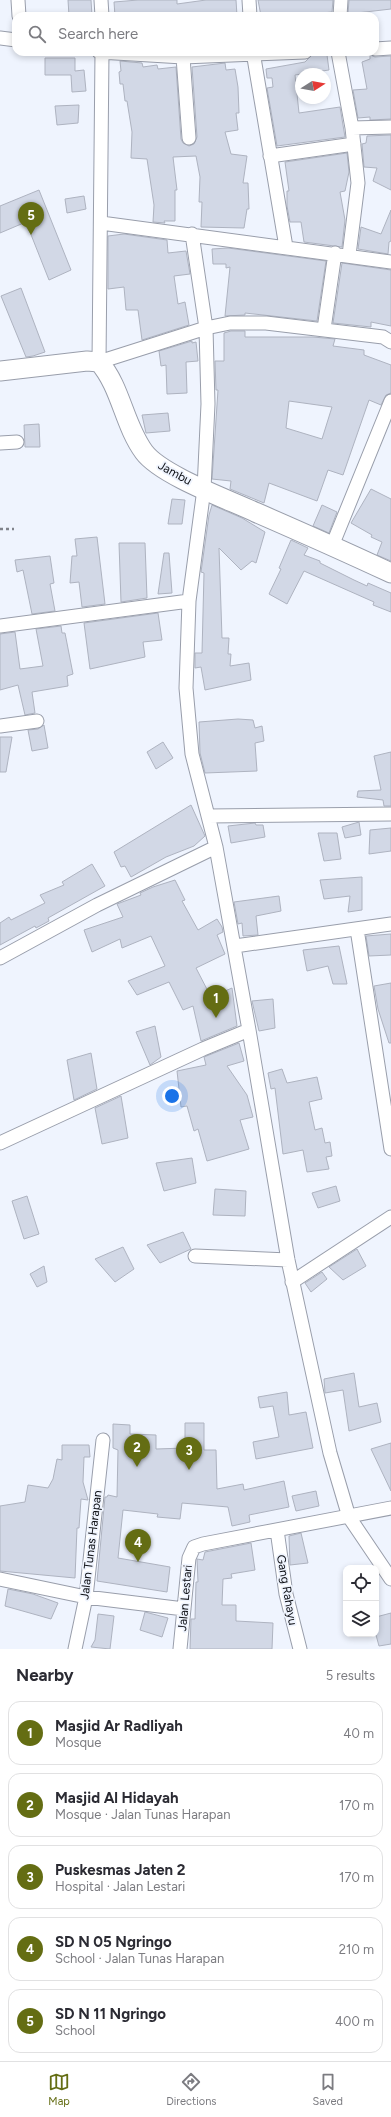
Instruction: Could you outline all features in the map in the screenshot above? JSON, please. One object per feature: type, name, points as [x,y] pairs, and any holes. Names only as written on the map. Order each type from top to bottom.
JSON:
[{"type":"street","points":[[18,0],[19,12]]},
{"type":"street","points":[[101,0],[102,12]]},
{"type":"street","points":[[249,0],[250,12]]},
{"type":"street","points":[[340,12],[341,0]]},
{"type":"street","points":[[0,38],[12,40]]},
{"type":"street","points":[[379,49],[391,48]]},
{"type":"street","points":[[99,362],[102,56]]},
{"type":"street","points":[[167,56],[200,56]]},
{"type":"street","points":[[253,56],[286,247]]},
{"type":"street","points":[[339,56],[352,128],[358,183],[349,255]]},
{"type":"street","points":[[183,57],[189,138]]},
{"type":"street","points":[[352,128],[391,127]]},
{"type":"street","points":[[270,156],[354,144]]},
{"type":"street","points":[[101,223],[336,253],[391,262]]},
{"type":"street","points":[[192,234],[206,328],[208,404],[204,489],[189,601],[186,688],[188,724],[192,754],[216,847],[235,946],[292,1282],[330,1453],[348,1517],[391,1579]]},
{"type":"street","points":[[324,329],[336,253]]},
{"type":"street","points":[[0,371],[87,361],[99,362],[206,328],[230,323],[259,323],[324,329],[384,337],[391,342]]},
{"type":"street","name":"Jambu","points":[[99,362],[107,371],[133,434],[144,452],[156,464],[204,489],[391,573]]},
{"type":"street","points":[[332,546],[391,401]]},
{"type":"street","points":[[0,443],[17,442]]},
{"type":"street","points":[[0,626],[189,601]]},
{"type":"street","points":[[0,726],[37,721]]},
{"type":"street","points":[[208,816],[391,814]]},
{"type":"street","points":[[0,958],[97,904],[216,847]]},
{"type":"street","points":[[235,946],[391,924]]},
{"type":"street","points":[[357,929],[391,1149]]},
{"type":"street","points":[[0,1143],[202,1049],[249,1030]]},
{"type":"street","points":[[292,1282],[391,1217]]},
{"type":"street","points":[[195,1256],[288,1260]]},
{"type":"street","name":"Jalan Tunas Harapan","points":[[75,1649],[86,1597],[103,1440]]},
{"type":"street","points":[[277,1530],[391,1508]]},
{"type":"street","name":"Jalan Lestari","points":[[180,1649],[189,1558],[194,1547],[277,1530]]},
{"type":"street","name":"Gang Rahayu","points":[[277,1530],[286,1594],[300,1649]]},
{"type":"street","points":[[0,1579],[86,1597],[184,1609]]},
{"type":"path","points":[[0,528],[14,529]]},
{"type":"building","points":[[68,0],[91,0],[92,12],[69,12]]},
{"type":"building","points":[[138,0],[177,0],[177,4],[206,0],[236,0],[237,12],[115,12],[114,2]]},
{"type":"building","points":[[258,0],[333,0],[332,12],[260,12]]},
{"type":"building","points":[[349,0],[391,0],[391,9],[348,12]]},
{"type":"building","points":[[311,56],[327,56],[329,68],[295,68],[295,104],[298,104],[299,113],[340,107],[345,137],[277,146],[267,88],[273,87],[272,78],[267,78],[266,69],[305,62]]},
{"type":"building","points":[[370,56],[391,56],[391,119],[370,120],[370,117],[358,118],[353,90],[367,89],[362,62],[370,59]]},
{"type":"building","points":[[45,58],[75,58],[75,71],[84,70],[86,91],[72,92],[71,75],[45,75]]},
{"type":"building","points":[[120,61],[142,63],[143,67],[157,65],[158,69],[176,67],[181,139],[183,143],[189,146],[194,144],[197,137],[192,67],[225,63],[226,70],[235,69],[238,87],[239,113],[236,113],[238,130],[225,132],[231,154],[247,156],[243,183],[248,183],[249,209],[247,209],[244,228],[201,227],[202,202],[199,202],[200,177],[196,156],[173,157],[177,190],[175,190],[175,221],[164,221],[165,223],[153,222],[154,205],[147,159],[131,158],[132,132],[123,84],[120,84]]},
{"type":"building","points":[[79,105],[78,123],[57,125],[55,106]]},
{"type":"building","points":[[391,135],[391,190],[373,181],[377,168],[364,167],[362,144],[366,143],[367,136]]},
{"type":"building","points":[[347,153],[349,172],[345,191],[340,192],[345,220],[342,247],[304,242],[301,222],[290,222],[287,206],[287,191],[289,191],[285,162]]},
{"type":"building","points":[[39,190],[71,270],[49,280],[26,222],[0,233],[0,206]]},
{"type":"building","points":[[84,196],[86,209],[67,213],[65,199]]},
{"type":"building","points":[[391,210],[391,241],[389,242],[388,254],[358,249],[361,227],[381,234]]},
{"type":"building","points":[[124,234],[167,240],[168,253],[186,251],[190,274],[174,276],[178,304],[185,302],[189,325],[142,340],[138,310],[126,310],[124,287],[108,289],[108,236]]},
{"type":"building","points":[[228,248],[326,261],[317,321],[245,313],[245,315],[225,316],[230,267],[226,268],[226,264],[213,264],[212,249]]},
{"type":"building","points":[[342,263],[391,270],[391,326],[371,322],[371,327],[333,323]]},
{"type":"building","points":[[21,288],[45,352],[26,357],[1,296]]},
{"type":"building","points":[[231,331],[245,331],[245,337],[313,337],[335,339],[333,346],[364,350],[364,355],[391,365],[391,393],[386,395],[381,405],[369,400],[343,475],[328,470],[317,501],[269,483],[264,503],[230,489],[231,481],[212,479],[218,390],[216,390],[215,361],[224,361],[224,333]],"holes":[[[289,401],[332,407],[322,439],[286,428]]]},
{"type":"building","points":[[192,341],[192,343],[196,342],[198,361],[186,362],[187,393],[167,394],[166,365],[161,366],[159,351]]},
{"type":"building","points":[[168,413],[170,431],[146,433],[142,415]]},
{"type":"building","points":[[39,424],[40,447],[25,447],[24,425]]},
{"type":"building","points":[[371,489],[391,499],[391,561],[377,555],[382,542],[371,537],[372,535],[351,523]]},
{"type":"building","points":[[172,499],[185,500],[182,524],[168,524]]},
{"type":"building","points":[[212,505],[242,518],[265,532],[256,563],[252,561],[241,570],[219,548],[222,638],[229,638],[228,654],[231,654],[230,666],[249,663],[251,680],[205,690],[201,667],[195,668],[195,653],[202,653],[204,573],[201,572],[209,515]]},
{"type":"building","points":[[322,505],[337,512],[329,533],[313,526]]},
{"type":"building","points":[[97,537],[105,604],[82,607],[79,582],[70,583],[72,556],[77,556],[75,539]]},
{"type":"building","points":[[291,540],[308,548],[304,555],[320,561],[320,563],[367,586],[368,583],[391,593],[391,612],[373,605],[374,602],[304,571],[287,604],[269,594],[281,569],[279,568]]},
{"type":"building","points":[[119,543],[145,543],[147,598],[121,602]]},
{"type":"building","points":[[164,553],[169,553],[172,593],[158,594]]},
{"type":"building","points":[[50,556],[54,583],[50,584],[55,611],[32,614],[23,570],[17,572],[15,560]]},
{"type":"building","points":[[158,613],[162,640],[143,642],[145,657],[90,669],[84,623]]},
{"type":"building","points":[[61,626],[62,633],[65,633],[73,674],[67,676],[68,686],[32,692],[35,713],[25,715],[18,685],[0,690],[0,634],[15,632],[20,669],[43,666],[36,629]]},
{"type":"building","points":[[238,719],[253,720],[255,728],[262,726],[264,741],[255,743],[257,771],[205,773],[200,753],[199,722]]},
{"type":"building","points":[[44,725],[48,748],[32,751],[28,730],[38,729]]},
{"type":"building","points":[[0,737],[12,737],[6,772],[0,772]]},
{"type":"building","points":[[163,742],[173,758],[156,769],[147,752]]},
{"type":"building","points":[[391,752],[391,806],[384,806],[383,800],[357,797],[358,791],[381,790],[374,756]]},
{"type":"building","points":[[191,805],[205,836],[194,846],[166,857],[131,877],[125,866],[121,867],[114,852]]},
{"type":"building","points":[[359,822],[361,835],[345,838],[342,827]]},
{"type":"building","points":[[255,823],[256,825],[263,825],[265,837],[231,843],[228,826]]},
{"type":"building","points":[[391,828],[391,851],[369,854],[370,830]]},
{"type":"building","points":[[318,833],[337,833],[341,859],[324,861]]},
{"type":"building","points":[[92,864],[105,886],[48,918],[49,921],[36,928],[35,926],[0,945],[0,923],[9,917],[11,920],[45,903],[40,895],[64,885],[62,882]]},
{"type":"building","points":[[362,877],[362,910],[348,912],[350,896],[324,899],[320,880]]},
{"type":"building","points":[[175,880],[185,900],[182,901],[198,930],[217,919],[223,932],[217,935],[225,954],[196,968],[211,997],[232,988],[237,1026],[201,1041],[193,1006],[183,1010],[169,982],[137,995],[128,981],[165,966],[151,936],[122,948],[120,939],[92,952],[84,930],[123,917],[117,904],[141,895],[140,893],[153,887]]},
{"type":"building","points":[[279,896],[281,911],[256,916],[258,935],[243,936],[242,923],[238,924],[234,902]]},
{"type":"building","points":[[391,934],[391,955],[369,956],[366,936]]},
{"type":"building","points":[[339,946],[347,984],[333,984],[328,966],[307,971],[303,950]]},
{"type":"building","points":[[391,983],[391,1043],[389,1043],[378,1009],[374,986]]},
{"type":"building","points":[[273,999],[275,1028],[259,1031],[252,1001]]},
{"type":"building","points":[[155,1026],[161,1057],[150,1065],[136,1032]]},
{"type":"building","points":[[239,1043],[244,1061],[227,1066],[247,1095],[253,1117],[240,1120],[249,1149],[207,1161],[198,1129],[194,1131],[187,1106],[181,1107],[177,1071],[206,1065],[204,1057]]},
{"type":"building","points":[[91,1053],[97,1089],[74,1100],[67,1060]]},
{"type":"building","points":[[282,1069],[287,1083],[317,1077],[322,1099],[309,1102],[315,1130],[322,1128],[325,1143],[330,1142],[332,1156],[326,1157],[329,1169],[307,1172],[303,1150],[283,1154],[275,1088],[271,1089],[268,1073]]},
{"type":"building","points":[[121,1096],[128,1138],[102,1144],[95,1108]]},
{"type":"building","points":[[192,1158],[196,1183],[164,1191],[156,1163]]},
{"type":"building","points":[[336,1186],[340,1201],[318,1208],[312,1193]]},
{"type":"building","points":[[215,1189],[246,1191],[245,1216],[213,1215]]},
{"type":"building","points":[[27,1196],[39,1234],[24,1239],[12,1201]]},
{"type":"building","points":[[183,1232],[191,1249],[160,1263],[147,1245]]},
{"type":"building","points":[[123,1247],[134,1269],[115,1282],[95,1259]]},
{"type":"building","points":[[357,1249],[366,1266],[343,1280],[329,1267]]},
{"type":"building","points":[[44,1266],[47,1282],[37,1287],[30,1274]]},
{"type":"building","points":[[322,1272],[327,1279],[311,1292],[305,1283]]},
{"type":"building","points":[[354,1373],[359,1407],[377,1403],[381,1422],[349,1431],[343,1390],[325,1393],[324,1379]]},
{"type":"building","points":[[287,1392],[289,1415],[306,1412],[313,1448],[256,1459],[253,1442],[279,1437],[273,1406],[260,1408],[258,1397]]},
{"type":"building","points":[[185,1423],[204,1423],[204,1450],[216,1450],[217,1489],[243,1484],[244,1490],[284,1481],[289,1507],[249,1515],[250,1522],[232,1526],[228,1507],[182,1503],[180,1519],[157,1517],[158,1514],[123,1510],[118,1558],[170,1567],[167,1592],[97,1581],[105,1497],[108,1495],[117,1497],[118,1450],[113,1448],[113,1424],[130,1425],[130,1434],[156,1435],[156,1449],[185,1448]]},
{"type":"building","points":[[391,1443],[391,1491],[371,1449]]},
{"type":"building","points":[[62,1445],[89,1445],[90,1457],[84,1457],[83,1482],[88,1500],[81,1499],[79,1528],[77,1528],[75,1578],[0,1571],[0,1506],[25,1502],[28,1485],[48,1488],[53,1479],[57,1459],[62,1460]]},
{"type":"building","points":[[316,1491],[319,1506],[296,1511],[292,1496]]},
{"type":"building","points":[[301,1533],[308,1563],[290,1565],[289,1536]]},
{"type":"building","points":[[251,1543],[255,1570],[231,1574],[232,1578],[223,1579],[222,1605],[236,1605],[236,1621],[273,1623],[272,1649],[190,1649],[191,1619],[195,1619],[196,1582],[198,1582],[197,1559],[203,1560],[205,1552]]},
{"type":"building","points":[[8,1589],[33,1594],[58,1603],[51,1619],[5,1606]]},
{"type":"building","points":[[145,1612],[168,1618],[162,1637],[140,1630]]},
{"type":"building","points":[[391,1613],[391,1644],[379,1646],[377,1637],[379,1637],[379,1616]]},
{"type":"building","points":[[98,1614],[114,1616],[110,1649],[91,1647],[95,1640]]},
{"type":"place","name":"SD N 11 Ngringo","points":[[31,235]]},
{"type":"place","name":"Masjid Ar Radliyah","points":[[216,1018]]},
{"type":"place","name":"Masjid Al Hidayah","points":[[137,1467]]},
{"type":"place","name":"Puskesmas Jaten 2","points":[[189,1470]]},
{"type":"place","name":"SD N 05 Ngringo","points":[[138,1562]]}]
